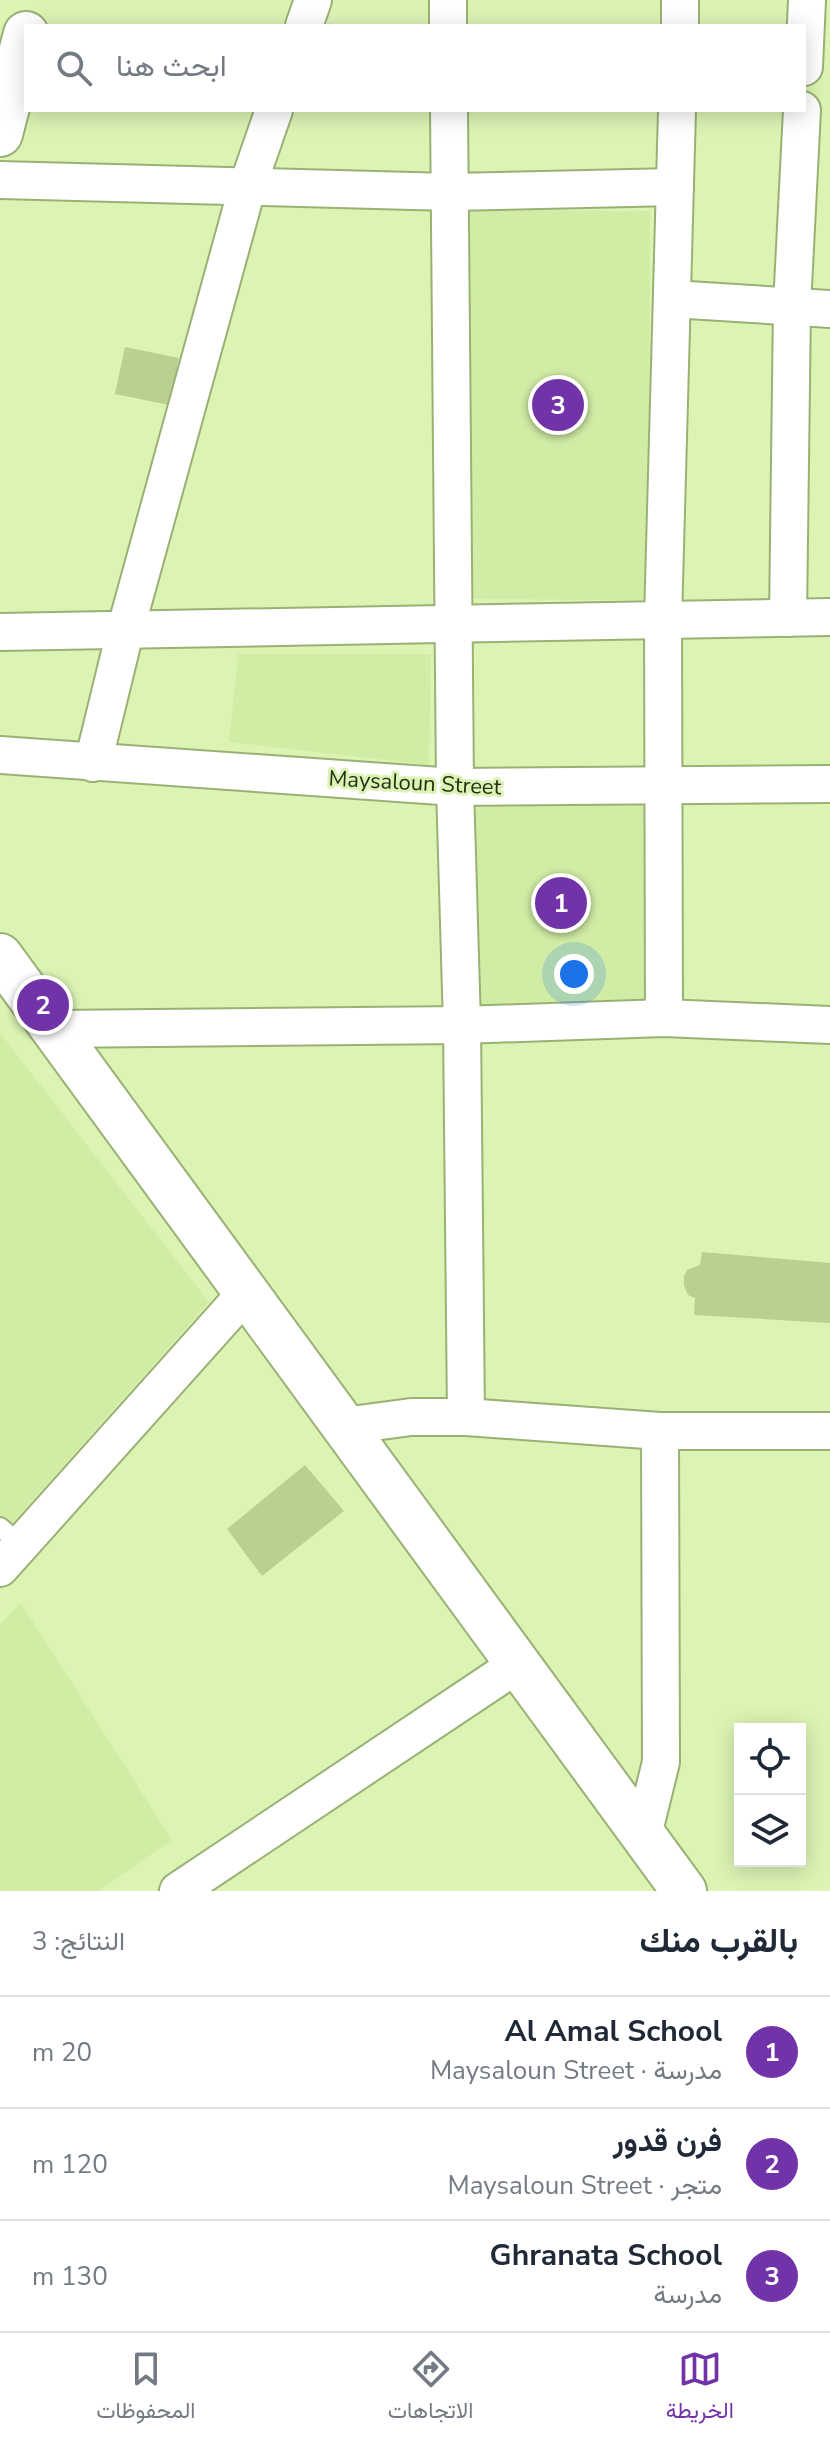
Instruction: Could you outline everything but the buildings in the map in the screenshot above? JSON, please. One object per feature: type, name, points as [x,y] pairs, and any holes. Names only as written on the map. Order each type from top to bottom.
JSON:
[{"type":"street","points":[[29,24],[35,0]]},
{"type":"street","points":[[305,24],[313,0]]},
{"type":"street","points":[[448,0],[448,24]]},
{"type":"street","points":[[680,0],[680,24]]},
{"type":"street","points":[[806,24],[807,0]]},
{"type":"street","points":[[0,134],[24,42]]},
{"type":"street","points":[[93,763],[126,628],[248,185],[273,112]]},
{"type":"street","points":[[449,112],[455,787],[462,1025],[466,1417]]},
{"type":"street","points":[[664,1018],[663,620],[677,112]]},
{"type":"street","points":[[788,618],[792,306],[802,112]]},
{"type":"street","points":[[0,180],[450,192],[675,187]]},
{"type":"street","points":[[672,299],[830,309]]},
{"type":"street","points":[[0,632],[830,617]]},
{"type":"street","name":"Maysaloun Street","points":[[0,755],[455,787],[830,784]]},
{"type":"street","points":[[0,956],[684,1891]]},
{"type":"street","points":[[53,1029],[462,1025],[664,1018],[830,1025]]},
{"type":"street","points":[[7,1547],[246,1293]]},
{"type":"street","points":[[344,1426],[411,1417],[466,1417],[660,1431],[830,1431]]},
{"type":"street","points":[[643,1835],[661,1762],[660,1431]]},
{"type":"street","points":[[178,1891],[518,1664]]},
{"type":"shaded area","points":[[466,210],[650,211],[649,600],[465,599]]},
{"type":"shaded area","points":[[238,654],[431,654],[429,765],[229,742]]},
{"type":"shaded area","points":[[664,787],[664,1018],[462,1025],[455,788]]},
{"type":"shaded area","points":[[0,1033],[209,1302],[0,1537]]},
{"type":"shaded area","points":[[21,1603],[172,1840],[98,1891],[0,1891],[0,1625]]},
{"type":"place","name":"Ghranata School","points":[[558,405]]},
{"type":"place","name":"Al Amal School","points":[[561,903]]},
{"type":"place","name":"فرن قدور","points":[[43,1005]]}]
